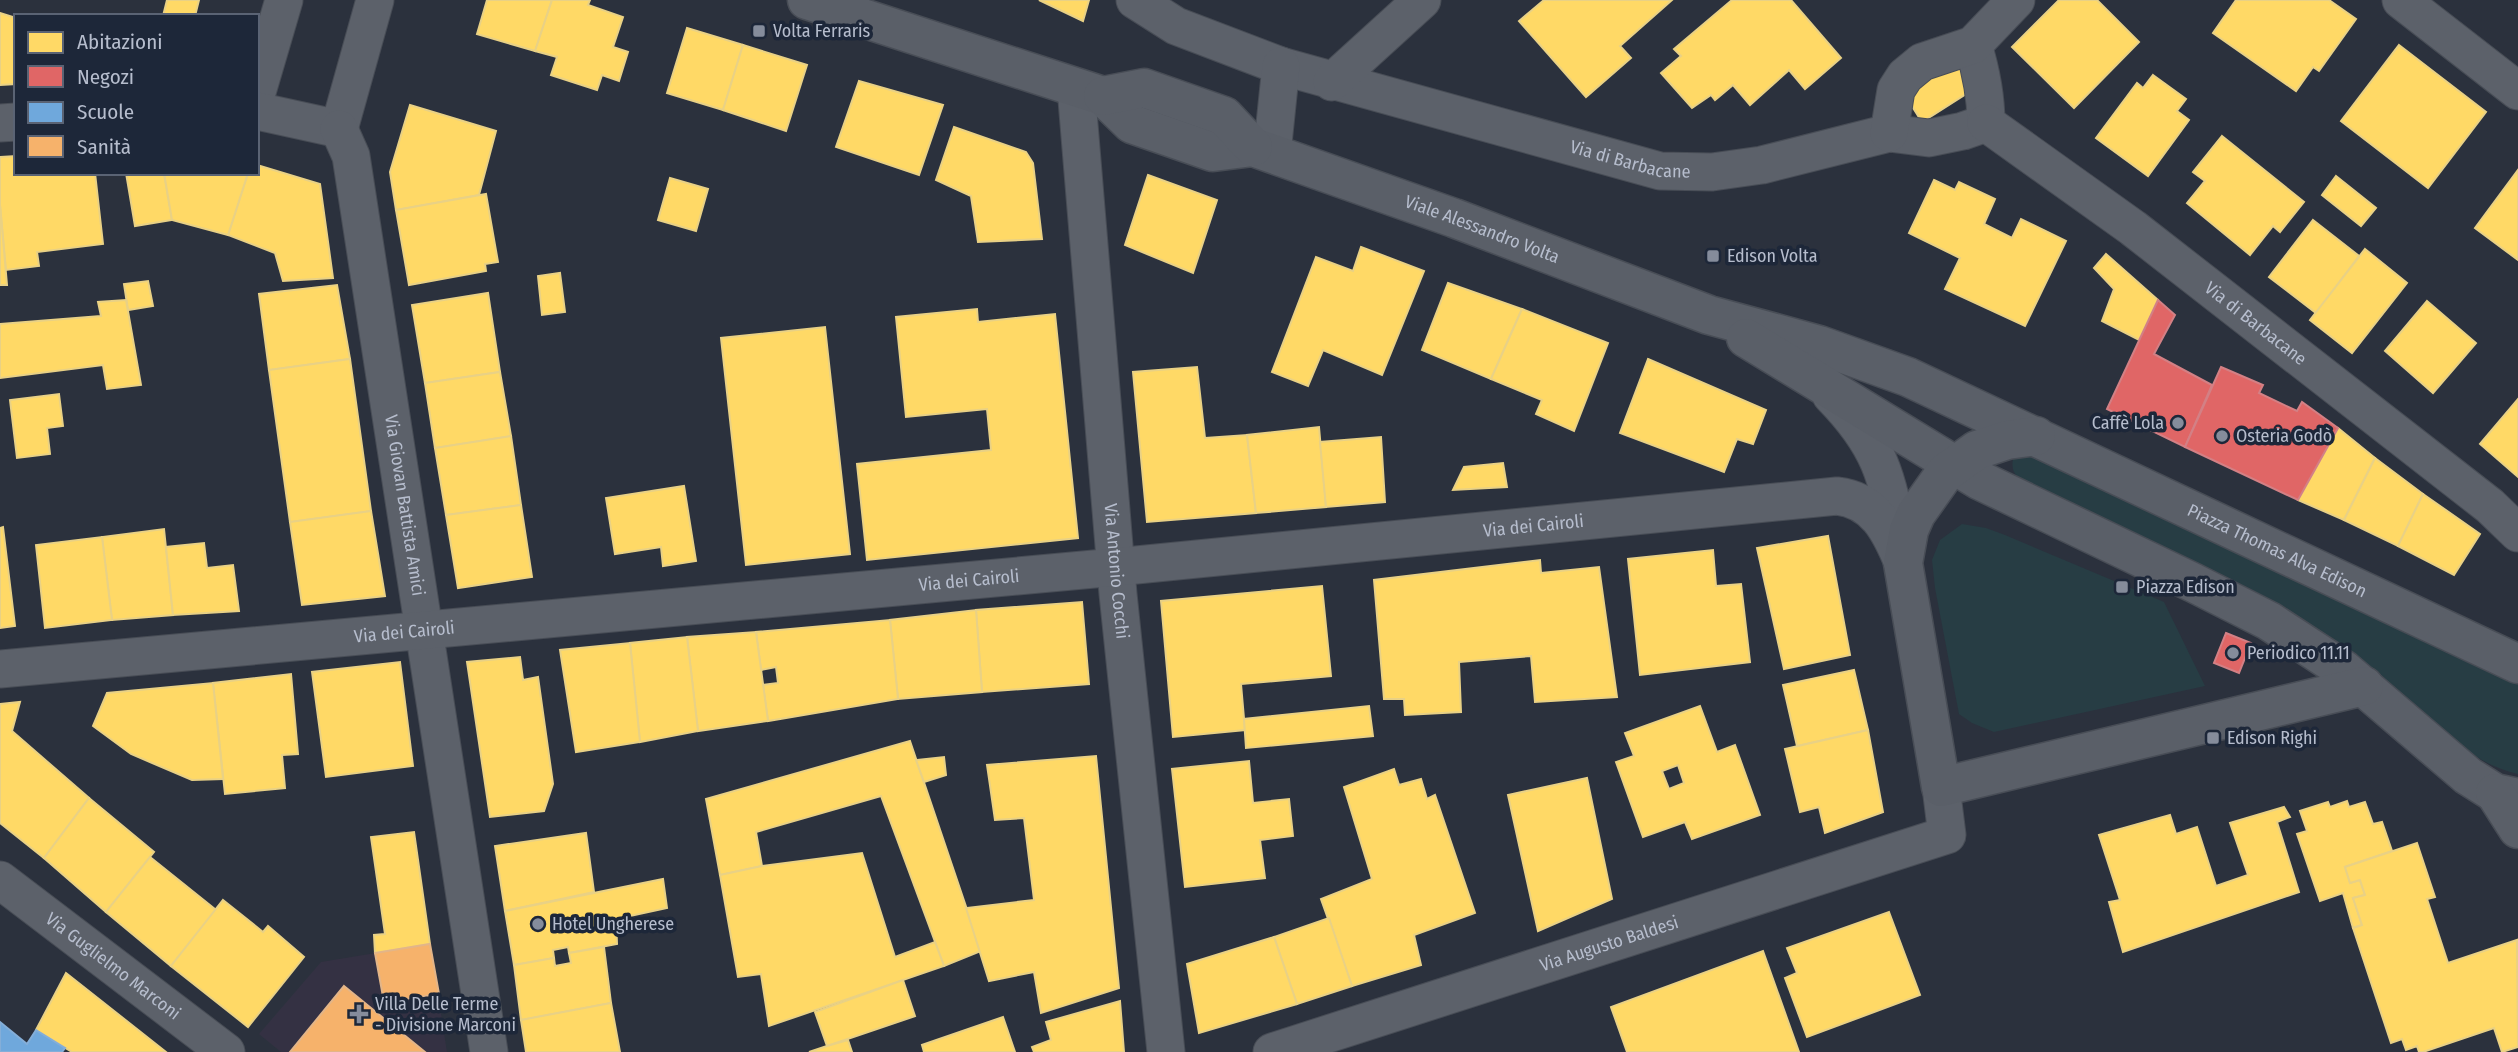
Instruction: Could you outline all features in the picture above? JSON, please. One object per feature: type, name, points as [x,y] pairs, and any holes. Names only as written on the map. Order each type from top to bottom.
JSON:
[{"type":"main road","name":"Viale Alessandro Volta","points":[[807,0],[1090,92],[1144,88],[1224,116],[1263,150],[1454,218],[1709,315],[1827,366]]},
{"type":"main road","name":"Piazza Thomas Alva Edison","points":[[1827,366],[1908,377],[2518,664]]},
{"type":"main road","points":[[1827,366],[1953,466],[2260,616],[2321,654],[2364,687],[2452,764],[2507,795],[2518,829]]},
{"type":"main road","points":[[2036,436],[1988,446],[1953,466],[1937,483],[1916,514],[1909,530],[1903,564],[1941,787],[2364,687]]},
{"type":"street","points":[[259,85],[284,0]]},
{"type":"street","points":[[259,111],[339,129],[375,0]]},
{"type":"street","name":"Via di Barbacane","points":[[1135,0],[1175,26],[1281,66],[1660,171],[1712,172],[1762,165],[1889,133],[1929,138],[1986,123],[2133,228],[2479,498],[2518,533]]},
{"type":"street","points":[[1332,82],[1422,0]]},
{"type":"street","points":[[1889,133],[1896,90],[1905,76],[1922,62],[1973,46],[2016,0]]},
{"type":"street","points":[[2401,0],[2518,91]]},
{"type":"street","points":[[1973,46],[1986,99],[1986,123]]},
{"type":"street","points":[[1263,150],[1281,66]]},
{"type":"street","name":"Via Antonio Cocchi","points":[[1090,92],[1116,567],[1166,1052]]},
{"type":"street","name":"Via Giovan Battista Amici","points":[[339,129],[351,156],[489,1052]]},
{"type":"street","points":[[1827,366],[1854,421],[1872,445],[1881,463],[1890,492],[1903,564]]},
{"type":"street","name":"Via dei Cairoli","points":[[0,669],[1116,567],[1837,496],[1862,502],[1872,511],[1891,534],[1903,564]]},
{"type":"street","name":"Via Augusto Baldesi","points":[[1272,1052],[1947,835],[1941,787]]},
{"type":"street","name":"Via Guglielmo Marconi","points":[[0,880],[226,1052]]},
{"type":"shaded area","points":[[2022,451],[2518,681],[2518,774],[2498,768],[2461,747],[2377,673],[2343,647],[2020,479],[2014,471],[2013,462],[2014,455]]},
{"type":"shaded area","points":[[1962,524],[2005,535],[2164,602],[2205,686],[1994,732],[1972,723],[1959,714],[1932,560],[1940,540]]},
{"type":"shaded area","name":"Villa Delle Terme - Divisione Marconi","points":[[430,944],[447,1052],[281,1052],[259,1034],[321,962]]},
{"type":"building: Abitazioni","points":[[167,0],[199,0],[196,14],[164,14]]},
{"type":"building: Abitazioni","points":[[487,0],[552,0],[535,51],[477,34]]},
{"type":"building: Abitazioni","points":[[552,0],[590,0],[588,5],[623,17],[613,47],[628,52],[619,81],[602,75],[597,90],[551,75],[557,57],[535,51]]},
{"type":"building: Abitazioni","points":[[1039,0],[1089,0],[1083,21]]},
{"type":"building: Abitazioni","points":[[1544,0],[1672,0],[1620,46],[1631,58],[1586,97],[1519,21]]},
{"type":"building: Abitazioni","points":[[1732,0],[1791,0],[1841,58],[1805,89],[1789,70],[1750,105],[1733,85],[1715,100],[1711,95],[1692,108],[1661,73],[1681,56],[1674,49]]},
{"type":"building: Abitazioni","points":[[2059,0],[2097,0],[2139,42],[2074,108],[2012,47]]},
{"type":"building: Abitazioni","points":[[2236,0],[2329,0],[2356,19],[2319,71],[2313,67],[2296,91],[2213,33]]},
{"type":"building: Abitazioni","points":[[0,13],[14,17],[14,84],[0,85]]},
{"type":"building: Abitazioni","points":[[687,28],[743,45],[723,110],[667,93]]},
{"type":"building: Abitazioni","points":[[743,45],[807,65],[786,131],[723,110]]},
{"type":"building: Abitazioni","points":[[2399,45],[2486,112],[2428,188],[2341,121]]},
{"type":"building: Abitazioni","points":[[1956,62],[1974,89],[1922,122],[1905,95]]},
{"type":"building: Abitazioni","points":[[2153,75],[2186,99],[2177,111],[2189,120],[2148,176],[2096,138],[2137,83],[2143,88]]},
{"type":"building: Abitazioni","points":[[859,81],[943,105],[919,175],[836,147]]},
{"type":"building: Abitazioni","points":[[410,105],[496,131],[479,195],[396,210],[390,172]]},
{"type":"building: Abitazioni","points":[[954,127],[1026,152],[1033,163],[1042,239],[978,242],[971,196],[936,180]]},
{"type":"building: Abitazioni","points":[[2222,136],[2304,202],[2280,232],[2273,226],[2250,255],[2187,203],[2205,181],[2193,172]]},
{"type":"building: Abitazioni","points":[[14,156],[14,175],[95,175],[103,244],[37,252],[39,266],[6,270],[0,205],[0,157]]},
{"type":"building: Abitazioni","points":[[259,166],[320,184],[333,278],[283,281],[275,253],[228,235],[247,175],[259,175]]},
{"type":"building: Abitazioni","points":[[2518,170],[2518,260],[2475,228]]},
{"type":"building: Abitazioni","points":[[126,175],[164,175],[172,220],[135,226]]},
{"type":"building: Abitazioni","points":[[164,175],[247,175],[228,235],[172,220]]},
{"type":"building: Abitazioni","points":[[1148,175],[1217,200],[1193,273],[1125,245]]},
{"type":"building: Abitazioni","points":[[2336,176],[2376,208],[2361,226],[2322,195]]},
{"type":"building: Abitazioni","points":[[670,178],[708,189],[696,231],[658,220]]},
{"type":"building: Abitazioni","points":[[1934,180],[1955,190],[1959,182],[1995,199],[1984,224],[2012,238],[2021,219],[2066,241],[2025,326],[1945,289],[1960,258],[1909,233]]},
{"type":"building: Abitazioni","points":[[486,194],[498,262],[485,264],[486,271],[409,285],[396,210]]},
{"type":"building: Abitazioni","points":[[0,205],[7,285],[0,285]]},
{"type":"building: Abitazioni","points":[[2313,220],[2359,256],[2316,313],[2269,277]]},
{"type":"building: Abitazioni","points":[[1361,247],[1424,271],[1382,375],[1323,350],[1308,386],[1272,372],[1316,257],[1353,271]]},
{"type":"building: Abitazioni","points":[[2365,249],[2407,283],[2352,353],[2310,320]]},
{"type":"building: Abitazioni","points":[[2106,254],[2158,300],[2139,340],[2102,321],[2114,289],[2094,268]]},
{"type":"building: Abitazioni","points":[[560,273],[565,312],[542,315],[538,276]]},
{"type":"building: Abitazioni","points":[[148,281],[153,306],[128,310],[124,284]]},
{"type":"building: Abitazioni","points":[[1448,283],[1522,309],[1491,379],[1422,350]]},
{"type":"building: Abitazioni","points":[[337,285],[350,359],[269,370],[259,294]]},
{"type":"building: Abitazioni","points":[[488,293],[500,372],[425,383],[412,305]]},
{"type":"building: Abitazioni","points":[[126,300],[141,385],[107,389],[103,365],[0,378],[0,324],[101,316],[98,302]]},
{"type":"building: Abitazioni","points":[[2427,301],[2476,343],[2433,393],[2385,351]]},
{"type":"building: Abitazioni","points":[[977,309],[978,322],[1055,314],[1078,538],[867,560],[857,464],[991,450],[987,409],[906,417],[896,317]]},
{"type":"building: Abitazioni","points":[[1522,309],[1608,343],[1574,431],[1536,414],[1542,400],[1491,379]]},
{"type":"building: Abitazioni","points":[[825,327],[850,554],[746,565],[721,338]]},
{"type":"building: Abitazioni","points":[[350,359],[371,511],[290,522],[269,370]]},
{"type":"building: Abitazioni","points":[[1648,359],[1766,410],[1753,444],[1737,439],[1724,472],[1620,433]]},
{"type":"building: Abitazioni","points":[[1197,367],[1205,438],[1247,435],[1256,513],[1147,522],[1133,372]]},
{"type":"building: Abitazioni","points":[[500,372],[511,436],[435,448],[425,383]]},
{"type":"building: Abitazioni","points":[[59,394],[63,426],[47,428],[50,454],[17,458],[10,400]]},
{"type":"building: Abitazioni","points":[[2518,399],[2518,477],[2480,444]]},
{"type":"building: Abitazioni","points":[[1319,427],[1326,507],[1256,513],[1247,435]]},
{"type":"building: Abitazioni","points":[[2338,428],[2375,458],[2344,520],[2298,500]]},
{"type":"building: Abitazioni","points":[[511,436],[521,505],[446,515],[435,448]]},
{"type":"building: Abitazioni","points":[[1381,437],[1385,502],[1326,507],[1320,442]]},
{"type":"building: Abitazioni","points":[[2375,458],[2423,494],[2398,546],[2344,520]]},
{"type":"building: Abitazioni","points":[[1503,463],[1507,487],[1453,490],[1464,467]]},
{"type":"building: Abitazioni","points":[[684,486],[696,561],[663,566],[661,547],[615,554],[606,498]]},
{"type":"building: Abitazioni","points":[[2423,494],[2480,534],[2454,575],[2398,546]]},
{"type":"building: Abitazioni","points":[[521,505],[532,577],[458,588],[446,515]]},
{"type":"building: Abitazioni","points":[[371,511],[385,596],[302,605],[290,522]]},
{"type":"building: Abitazioni","points":[[3,527],[15,626],[0,628],[0,528]]},
{"type":"building: Abitazioni","points":[[164,529],[173,615],[112,620],[102,537]]},
{"type":"building: Abitazioni","points":[[1828,536],[1850,655],[1784,669],[1757,548]]},
{"type":"building: Abitazioni","points":[[102,537],[112,620],[45,628],[36,545]]},
{"type":"building: Abitazioni","points":[[204,543],[207,568],[233,565],[239,611],[173,615],[166,547]]},
{"type":"building: Abitazioni","points":[[1713,550],[1716,586],[1741,584],[1750,662],[1640,675],[1628,559]]},
{"type":"building: Abitazioni","points":[[1540,560],[1541,573],[1599,567],[1617,697],[1535,702],[1531,656],[1459,662],[1461,712],[1405,715],[1404,699],[1384,699],[1374,580]]},
{"type":"building: Abitazioni","points":[[1322,586],[1331,676],[1241,684],[1245,730],[1173,737],[1161,601]]},
{"type":"building: Abitazioni","points":[[1082,602],[1089,684],[982,692],[976,610]]},
{"type":"building: Abitazioni","points":[[976,610],[982,692],[898,699],[890,620]]},
{"type":"building: Abitazioni","points":[[890,620],[898,699],[768,721],[763,685],[778,683],[776,667],[761,670],[756,632]]},
{"type":"building: Abitazioni","points":[[756,632],[768,721],[698,731],[687,637]]},
{"type":"building: Abitazioni","points":[[687,637],[698,731],[640,742],[630,643]]},
{"type":"building: Abitazioni","points":[[630,643],[640,742],[576,752],[560,650]]},
{"type":"building: Abitazioni","points":[[520,657],[523,680],[538,677],[553,784],[544,811],[490,817],[467,662]]},
{"type":"building: Abitazioni","points":[[400,662],[413,766],[326,777],[312,672]]},
{"type":"building: Abitazioni","points":[[1854,670],[1868,730],[1797,746],[1783,685]]},
{"type":"building: Abitazioni","points":[[291,674],[298,754],[282,755],[285,788],[225,794],[213,683]]},
{"type":"building: Abitazioni","points":[[213,683],[223,779],[192,780],[131,754],[93,726],[107,693]]},
{"type":"building: Abitazioni","points":[[20,702],[12,731],[89,798],[44,858],[0,823],[0,704]]},
{"type":"building: Abitazioni","points":[[1369,706],[1373,736],[1246,748],[1244,719]]},
{"type":"building: Abitazioni","points":[[1700,706],[1717,752],[1735,745],[1760,815],[1692,839],[1685,822],[1643,837],[1616,762],[1634,756],[1625,733]],"holes":[[[1678,765],[1684,783],[1669,789],[1662,771]]]},
{"type":"building: Abitazioni","points":[[1868,730],[1883,812],[1825,833],[1819,807],[1800,812],[1785,749]]},
{"type":"building: Abitazioni","points":[[910,741],[981,951],[944,966],[881,796],[756,832],[762,866],[720,875],[706,799]]},
{"type":"building: Abitazioni","points":[[1096,756],[1119,988],[1041,1013],[1034,972],[989,981],[966,908],[1034,900],[1024,818],[995,820],[987,765]]},
{"type":"building: Abitazioni","points":[[944,757],[946,775],[924,782],[916,760]]},
{"type":"building: Abitazioni","points":[[1249,761],[1253,803],[1289,799],[1293,836],[1260,840],[1265,878],[1185,887],[1172,769]]},
{"type":"building: Abitazioni","points":[[1394,769],[1399,785],[1421,779],[1427,799],[1435,795],[1475,913],[1414,935],[1421,965],[1352,986],[1321,899],[1372,879],[1344,787]]},
{"type":"building: Abitazioni","points":[[1587,778],[1612,899],[1538,931],[1508,795]]},
{"type":"building: Abitazioni","points":[[89,798],[154,852],[106,912],[44,858]]},
{"type":"building: Abitazioni","points":[[2347,801],[2349,807],[2365,802],[2373,824],[2382,822],[2392,851],[2345,867],[2350,883],[2360,880],[2365,895],[2353,898],[2362,925],[2353,928],[2343,893],[2320,901],[2297,834],[2307,831],[2300,811],[2328,802],[2330,807]]},
{"type":"building: Abitazioni","points":[[2284,807],[2290,817],[2277,822],[2299,892],[2123,952],[2109,902],[2120,900],[2099,835],[2170,815],[2176,834],[2197,827],[2216,886],[2248,875],[2230,823]]},
{"type":"building: Abitazioni","points":[[414,832],[430,944],[375,953],[374,935],[385,934],[371,837]]},
{"type":"building: Abitazioni","points":[[586,833],[594,892],[505,911],[495,846]]},
{"type":"building: Abitazioni","points":[[2417,843],[2435,897],[2427,899],[2448,963],[2517,940],[2518,1047],[2502,1052],[2494,1028],[2423,1052],[2419,1052],[2417,1046],[2406,1050],[2402,1039],[2391,1043],[2353,928],[2362,925],[2353,898],[2365,895],[2360,880],[2350,883],[2345,867]]},
{"type":"building: Abitazioni","points":[[862,853],[895,957],[935,942],[944,966],[769,1026],[761,974],[738,977],[720,875],[762,866]]},
{"type":"building: Abitazioni","points":[[150,857],[216,910],[171,966],[106,912]]},
{"type":"building: Abitazioni","points":[[663,879],[667,908],[616,919],[617,944],[569,953],[568,947],[553,950],[554,958],[514,965],[505,911]]},
{"type":"building: Abitazioni","points":[[223,900],[263,932],[268,926],[304,957],[248,1027],[171,966]]},
{"type":"building: Abitazioni","points":[[1889,912],[1920,995],[1807,1037],[1785,978],[1797,973],[1787,948]]},
{"type":"building: Abitazioni","points":[[1329,918],[1352,986],[1297,1004],[1274,937]]},
{"type":"building: Abitazioni","points":[[1274,937],[1297,1004],[1199,1033],[1187,964]]},
{"type":"building: Abitazioni","points":[[604,947],[611,1003],[521,1020],[514,965],[554,958],[555,966],[571,963],[569,953]]},
{"type":"building: Abitazioni","points":[[1763,951],[1799,1052],[1627,1052],[1611,1007]]},
{"type":"building: Abitazioni","points":[[66,973],[166,1052],[72,1052],[36,1030]]},
{"type":"building: Abitazioni","points":[[903,980],[915,1016],[827,1046],[815,1012]]},
{"type":"building: Abitazioni","points":[[1120,1001],[1124,1052],[1034,1052],[1032,1047],[1051,1040],[1046,1022]]},
{"type":"building: Abitazioni","points":[[611,1003],[620,1052],[526,1052],[521,1020]]},
{"type":"building: Abitazioni","points":[[1003,1017],[1015,1052],[924,1052],[922,1045]]},
{"type":"building: Abitazioni","points":[[848,1040],[852,1052],[809,1052],[827,1046]]},
{"type":"building: Negozi","points":[[2158,300],[2175,315],[2154,354],[2212,385],[2185,447],[2107,409]]},
{"type":"building: Negozi","points":[[2221,367],[2263,385],[2259,393],[2297,411],[2302,402],[2338,428],[2298,500],[2185,447]]},
{"type":"building: Negozi","name":"Periodico 11.11","points":[[2226,633],[2251,643],[2239,673],[2214,663]]},
{"type":"building: Scuole","points":[[0,1022],[27,1044],[36,1030],[65,1048],[62,1052],[0,1052]]},
{"type":"building: Sanità","points":[[430,944],[439,994],[384,1002],[375,953]]},
{"type":"building: Sanità","points":[[344,986],[425,1052],[290,1052]]},
{"type":"place","name":"Volta Ferraris","points":[[759,31]]},
{"type":"place","name":"Edison Volta","points":[[1713,256]]},
{"type":"place","name":"Caffè Lola","points":[[2178,423]]},
{"type":"place","name":"Osteria Godò","points":[[2222,436]]},
{"type":"place","name":"Piazza Edison","points":[[2122,587]]},
{"type":"place","name":"Periodico 11.11","points":[[2233,653]]},
{"type":"place","name":"Edison Righi","points":[[2213,738]]},
{"type":"place","name":"Hotel Ungherese","points":[[538,924]]},
{"type":"place","name":"Villa Delle Terme - Divisione Marconi","points":[[359,1014]]}]
